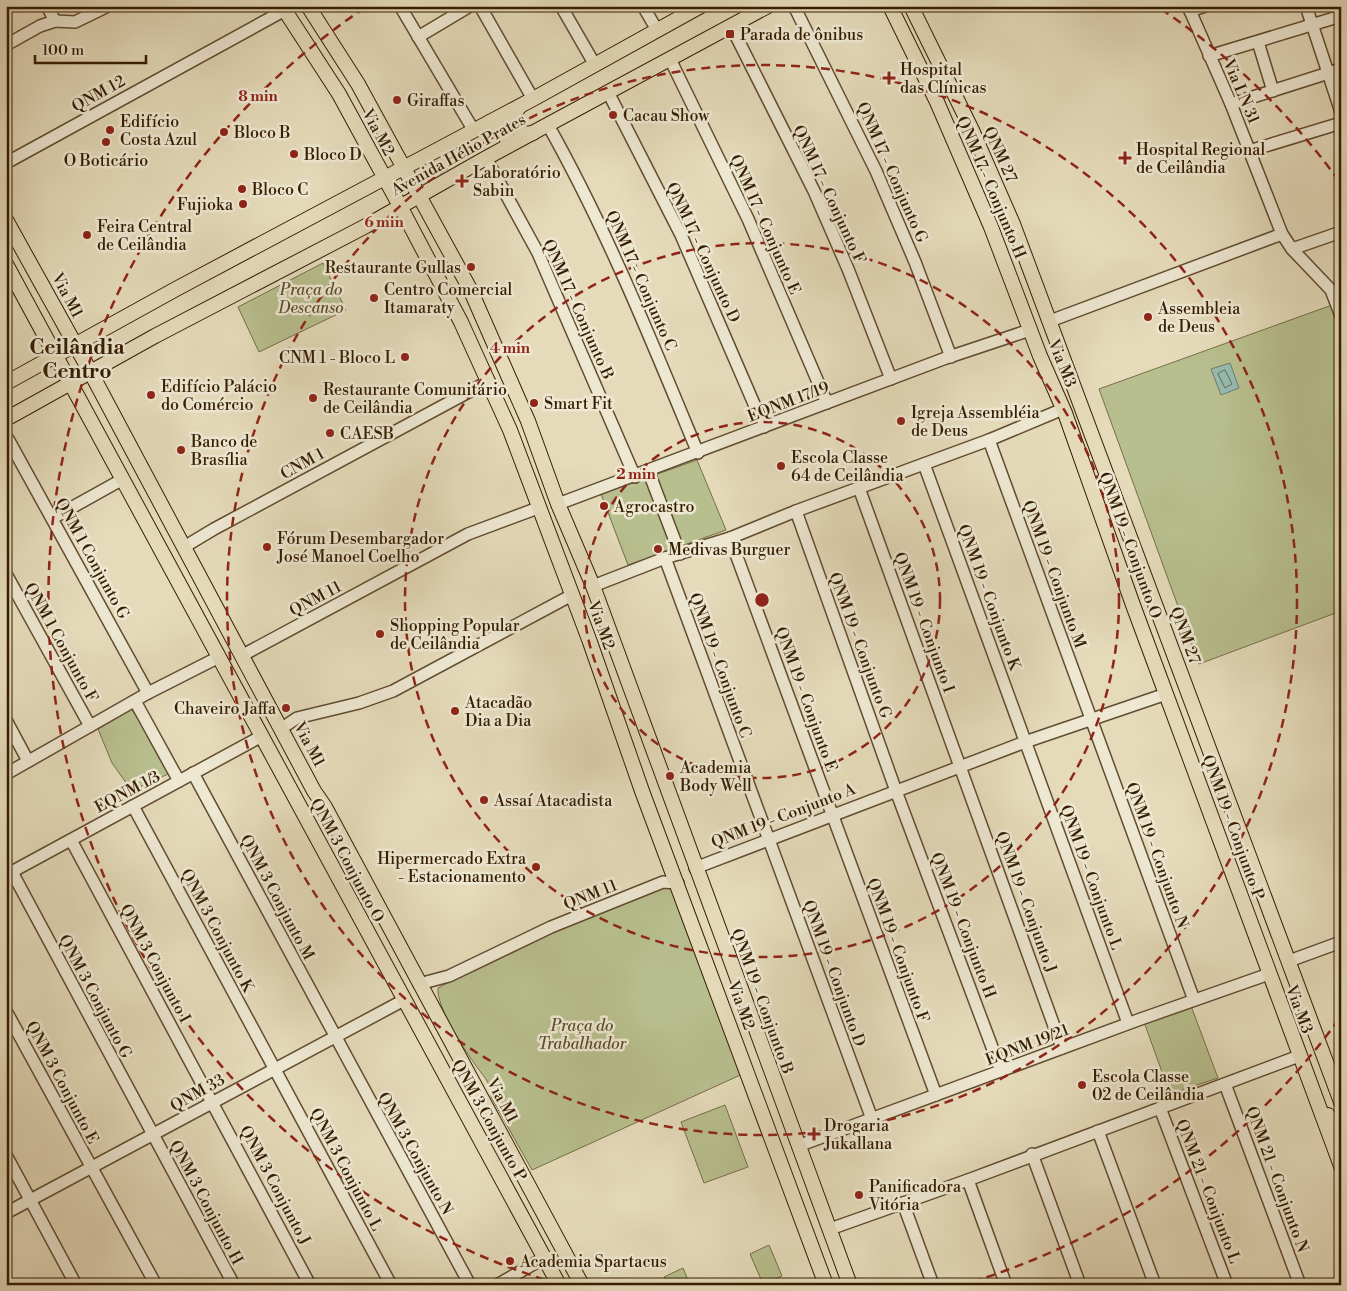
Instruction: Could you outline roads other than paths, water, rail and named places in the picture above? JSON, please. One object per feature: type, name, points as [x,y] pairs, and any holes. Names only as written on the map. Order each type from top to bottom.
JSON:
[{"type":"main road","name":"Via M2","points":[[308,6],[358,84],[420,196],[480,312],[528,421],[558,504],[593,586]]},
{"type":"main road","name":"Avenida Hélio Prates","points":[[6,383],[176,289],[534,100],[701,6]]},
{"type":"main road","name":"Avenida Hélio Prates","points":[[6,419],[731,26],[748,12],[768,6]]},
{"type":"main road","name":"QNM 17 - Conjunto H","points":[[890,6],[937,102],[1006,264],[1030,330]]},
{"type":"main road","points":[[905,6],[914,24],[931,45]]},
{"type":"main road","name":"QNM 27","points":[[911,6],[931,45],[1009,215],[1106,468],[1341,1102]]},
{"type":"main road","name":"Via M2","points":[[284,8],[339,94],[400,206],[461,322],[510,430],[826,1285]]},
{"type":"main road","points":[[339,94],[353,95],[358,84]]},
{"type":"main road","points":[[519,107],[514,115],[516,128],[526,134],[533,133]]},
{"type":"main road","points":[[490,122],[499,125],[506,131],[508,146]]},
{"type":"main road","name":"Via M1","points":[[6,220],[91,373],[582,1285]]},
{"type":"main road","points":[[6,253],[19,275],[28,275],[32,267]]},
{"type":"main road","points":[[6,264],[262,736]]},
{"type":"main road","points":[[461,322],[466,314],[480,312]]},
{"type":"main road","name":"Via M3","points":[[1030,330],[1064,411]]},
{"type":"main road","points":[[1064,411],[1090,475],[1102,478],[1106,468]]},
{"type":"main road","name":"QNM 19 - Conjunto O","points":[[1064,411],[1166,695]]},
{"type":"main road","points":[[510,430],[516,432],[526,429],[528,421]]},
{"type":"main road","points":[[517,452],[523,442],[537,444]]},
{"type":"main road","points":[[124,481],[133,473],[138,475],[154,504],[170,520]]},
{"type":"main road","points":[[175,576],[188,590],[206,618],[216,617],[218,610]]},
{"type":"main road","name":"QNM 19 - Conjunto A","points":[[593,586],[619,663],[695,868]]},
{"type":"main road","points":[[1148,644],[1156,635],[1162,638],[1177,678],[1190,697]]},
{"type":"main road","points":[[592,648],[602,651],[609,648],[612,643]]},
{"type":"main road","points":[[599,670],[608,661],[619,663]]},
{"type":"main road","points":[[1166,695],[1182,720],[1196,756],[1205,756],[1210,750]]},
{"type":"main road","name":"QNM 19 - Conjunto P","points":[[1166,695],[1269,974]]},
{"type":"main road","name":"QNM 3 Conjunto O","points":[[262,736],[404,1000]]},
{"type":"main road","points":[[295,799],[307,800],[314,790]]},
{"type":"main road","points":[[304,816],[316,806],[325,806]]},
{"type":"main road","name":"QNM 19 - Conjunto B","points":[[695,868],[798,1146]]},
{"type":"main road","points":[[1241,896],[1247,886],[1256,889],[1268,923],[1281,941]]},
{"type":"main road","name":"Via M3","points":[[1269,974],[1305,1070]]},
{"type":"main road","name":"QNM 3 Conjunto P","points":[[404,1000],[544,1258]]},
{"type":"main road","points":[[1305,1070],[1320,1093],[1333,1128],[1341,1130]]},
{"type":"main road","points":[[1305,1070],[1341,1166]]},
{"type":"main road","points":[[754,1089],[773,1081]]},
{"type":"main road","points":[[449,1082],[473,1114],[478,1116],[483,1113],[486,1106]]},
{"type":"main road","points":[[482,1142],[482,1134],[491,1131],[510,1150]]},
{"type":"main road","points":[[798,1146],[850,1285]]},
{"type":"main road","points":[[544,1258],[559,1285]]},
{"type":"street","points":[[47,6],[55,21]]},
{"type":"street","points":[[6,45],[40,26],[55,21],[75,22],[108,6]]},
{"type":"street","points":[[400,6],[474,131]]},
{"type":"street","points":[[418,37],[470,6]]},
{"type":"street","points":[[480,6],[534,100]]},
{"type":"street","points":[[561,6],[595,65]]},
{"type":"street","points":[[643,6],[656,30]]},
{"type":"street","name":"QNM 17 - Conjunto G","points":[[794,6],[876,171],[915,262],[951,357]]},
{"type":"street","points":[[1189,9],[1205,6]]},
{"type":"street","points":[[1306,6],[1341,112]]},
{"type":"street","name":"QNM 12","points":[[6,162],[284,8]]},
{"type":"street","name":"Via LN 31","points":[[1189,9],[1231,104],[1282,234],[1292,248],[1336,289],[1341,316]]},
{"type":"street","points":[[1209,56],[1341,16]]},
{"type":"street","name":"QNM 17 - Conjunto F","points":[[731,26],[814,191],[848,268],[891,379]]},
{"type":"street","points":[[1258,42],[1273,91]]},
{"type":"street","name":"QNM 17 - Conjunto E","points":[[670,59],[748,219],[827,404]]},
{"type":"street","points":[[1231,104],[1341,69]]},
{"type":"street","name":"QNM 17 - Conjunto D","points":[[608,92],[681,235],[764,427]]},
{"type":"street","points":[[1249,151],[1341,123]]},
{"type":"street","name":"QNM 17 - Conjunto C","points":[[548,125],[638,307],[698,453]]},
{"type":"street","name":"QNM 17 - Conjunto B","points":[[486,158],[538,254],[635,477]]},
{"type":"street","points":[[1292,248],[1341,232]]},
{"type":"street","points":[[1050,321],[1282,234]]},
{"type":"street","name":"EQNM 17/19","points":[[558,504],[635,477],[648,470],[698,453],[891,379],[1030,330]]},
{"type":"street","name":"CNM 1","points":[[184,547],[214,529],[489,382]]},
{"type":"street","points":[[593,586],[665,558],[730,538],[796,511],[1064,411]]},
{"type":"street","name":"QNM 1 Conjunto G","points":[[8,439],[148,693]]},
{"type":"street","name":"QNM 19 - Conjunto M","points":[[989,440],[1092,720]]},
{"type":"street","name":"QNM 19 - Conjunto K","points":[[924,464],[1025,742]]},
{"type":"street","points":[[648,470],[680,554]]},
{"type":"street","points":[[53,518],[124,481]]},
{"type":"street","name":"QNM 19 - Conjunto I","points":[[859,488],[960,767]]},
{"type":"street","name":"QNM 11","points":[[242,655],[468,534],[538,508]]},
{"type":"street","name":"QNM 19 - Conjunto G","points":[[796,511],[896,791]]},
{"type":"street","name":"QNM 19 - Conjunto E","points":[[730,538],[832,815]]},
{"type":"street","name":"QNM 19 - Conjunto C","points":[[665,558],[768,838]]},
{"type":"street","name":"QNM 1 Conjunto F","points":[[6,574],[90,726]]},
{"type":"street","points":[[282,728],[297,718],[359,703],[393,691],[572,595]]},
{"type":"street","points":[[6,774],[148,693],[219,657]]},
{"type":"street","name":"QNM 19 - Conjunto A","points":[[695,868],[768,838],[1025,742],[1166,695]]},
{"type":"street","points":[[135,701],[179,781]]},
{"type":"street","points":[[6,720],[28,761]]},
{"type":"street","name":"QNM 19 - Conjunto N","points":[[1092,720],[1194,1000]]},
{"type":"street","name":"EQNM 1/3","points":[[9,873],[262,736]]},
{"type":"street","name":"QNM 19 - Conjunto L","points":[[1025,742],[1128,1023]]},
{"type":"street","name":"QNM 19 - Conjunto J","points":[[960,767],[1062,1048]]},
{"type":"street","name":"QNM 3 Conjunto M","points":[[193,773],[334,1036]]},
{"type":"street","name":"QNM 19 - Conjunto H","points":[[896,791],[1001,1071]]},
{"type":"street","name":"QNM 3 Conjunto K","points":[[133,806],[274,1068]]},
{"type":"street","name":"QNM 19 - Conjunto F","points":[[832,815],[936,1095]]},
{"type":"street","name":"QNM 19 - Conjunto D","points":[[768,838],[872,1119]]},
{"type":"street","name":"QNM 3 Conjunto I","points":[[72,840],[212,1101]]},
{"type":"street","points":[[663,882],[672,868]]},
{"type":"street","name":"QNM 3 Conjunto G","points":[[9,873],[152,1135]]},
{"type":"street","name":"QNM 11","points":[[419,984],[449,976],[552,927],[663,882],[678,883]]},
{"type":"street","points":[[1289,961],[1341,942]]},
{"type":"street","name":"EQNM 19/21","points":[[798,1146],[1128,1023],[1269,974]]},
{"type":"street","name":"QNM 11","points":[[427,997],[449,976]]},
{"type":"street","name":"QNM 33","points":[[6,1214],[212,1101],[404,1000]]},
{"type":"street","name":"QNM 3 Conjunto E","points":[[6,1012],[156,1285]]},
{"type":"street","name":"QNM 3 Conjunto N","points":[[334,1036],[470,1285]]},
{"type":"street","points":[[830,1229],[968,1180],[1032,1154],[1299,1056]]},
{"type":"street","name":"QNM 3 Conjunto L","points":[[274,1068],[391,1285]]},
{"type":"street","name":"QNM 21 - Conjunto N","points":[[1225,1084],[1300,1285]]},
{"type":"street","name":"QNM 3 Conjunto J","points":[[212,1101],[310,1285]]},
{"type":"street","name":"QNM 21 - Conjunto L","points":[[1160,1108],[1227,1285]]},
{"type":"street","points":[[1098,1131],[1155,1285]]},
{"type":"street","name":"QNM 3 Conjunto H","points":[[152,1135],[234,1285]]},
{"type":"street","points":[[1032,1154],[1080,1285]]},
{"type":"street","points":[[6,1155],[76,1285]]},
{"type":"street","points":[[968,1180],[1006,1285]]},
{"type":"street","points":[[903,1203],[933,1285]]},
{"type":"street","points":[[497,1285],[544,1258]]},
{"type":"water","points":[[1230,363],[1239,388],[1221,395],[1211,369]]},
{"type":"place","name":"Parada de ônibus","points":[[730,34]]},
{"type":"place","name":"Hospital das Clínicas","points":[[889,78]]},
{"type":"place","name":"Giraffas","points":[[397,100]]},
{"type":"place","name":"Cacau Show","points":[[613,115]]},
{"type":"place","name":"Edifício Costa Azul","points":[[110,130]]},
{"type":"place","name":"Bloco B","points":[[224,132]]},
{"type":"place","name":"O Boticário","points":[[106,142]]},
{"type":"place","name":"Bloco D","points":[[294,154]]},
{"type":"place","name":"Hospital Regional de Ceilândia","points":[[1125,158]]},
{"type":"place","name":"Laboratório Sabin","points":[[462,181]]},
{"type":"place","name":"Bloco C","points":[[242,189]]},
{"type":"place","name":"Fujioka","points":[[243,204]]},
{"type":"place","name":"Feira Central de Ceilândia","points":[[87,235]]},
{"type":"place","name":"Restaurante Gullas","points":[[471,267]]},
{"type":"place","name":"Centro Comercial Itamaraty","points":[[374,298]]},
{"type":"place","name":"Assembleia de Deus","points":[[1148,317]]},
{"type":"place","name":"CNM 1 - Bloco L","points":[[405,357]]},
{"type":"place","name":"Edifício Palácio do Comércio","points":[[151,395]]},
{"type":"place","name":"Restaurante Comunitário de Ceilândia","points":[[313,398]]},
{"type":"place","name":"Smart Fit","points":[[534,403]]},
{"type":"place","name":"Igreja Assembléia de Deus","points":[[901,421]]},
{"type":"place","name":"CAESB","points":[[330,433]]},
{"type":"place","name":"Banco de Brasília","points":[[181,450]]},
{"type":"place","name":"Escola Classe 64 de Ceilândia","points":[[781,466]]},
{"type":"place","name":"Agrocastro","points":[[604,506]]},
{"type":"place","name":"Fórum Desembargador José Manoel Coelho","points":[[267,547]]},
{"type":"place","name":"Medivas Burguer","points":[[658,549]]},
{"type":"place","name":"Shopping Popular de Ceilândia","points":[[380,634]]},
{"type":"place","name":"Chaveiro Jaffa","points":[[286,708]]},
{"type":"place","name":"Atacadão Dia a Dia","points":[[455,711]]},
{"type":"place","name":"Academia Body Well","points":[[670,776]]},
{"type":"place","name":"Assaí Atacadista","points":[[484,800]]},
{"type":"place","name":"Hipermercado Extra - Estacionamento","points":[[536,867]]},
{"type":"place","name":"Escola Classe 02 de Ceilândia","points":[[1082,1085]]},
{"type":"place","name":"Drogaria Jukallana","points":[[814,1134]]},
{"type":"place","name":"Panificadora Vitória","points":[[859,1195]]},
{"type":"place","name":"Academia Spartacus","points":[[510,1261]]},
{"type":"district","name":"Ceilândia Centro","points":[[77,359]]},
{"type":"park label","name":"Praça do Descanso","points":[[311,298]]},
{"type":"park label","name":"Praça do Trabalhador","points":[[582,1034]]}]
